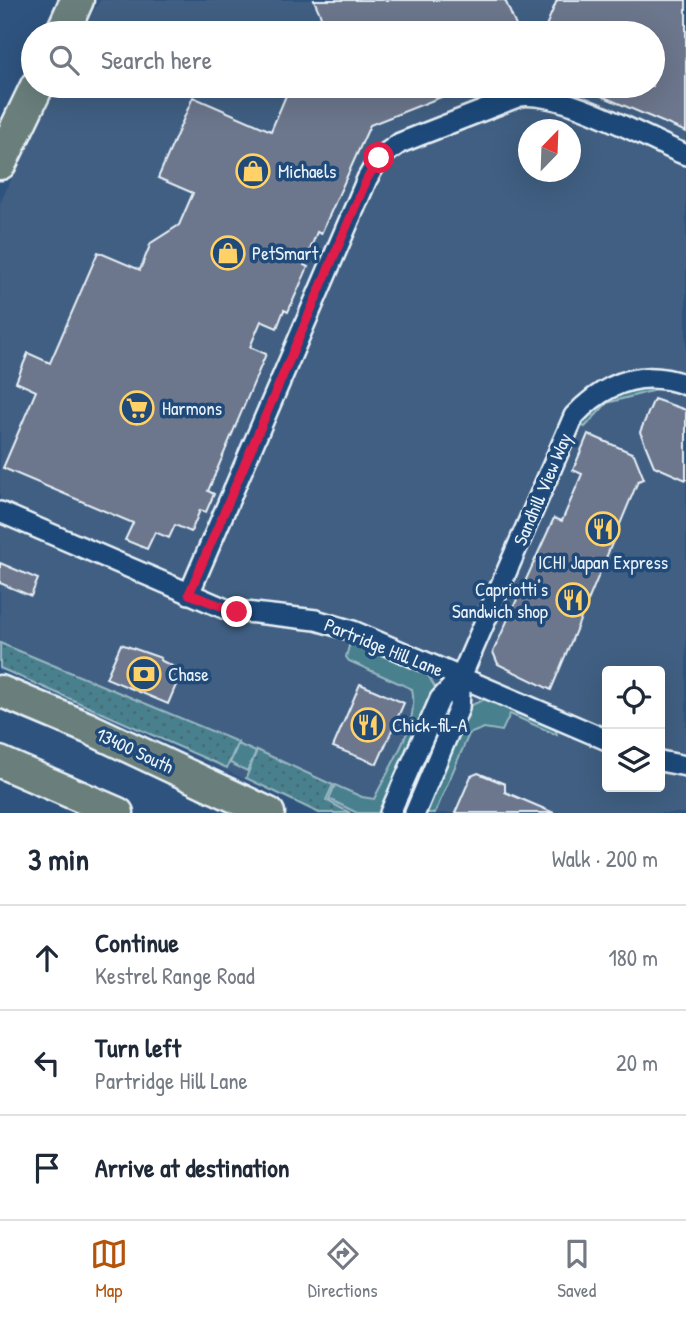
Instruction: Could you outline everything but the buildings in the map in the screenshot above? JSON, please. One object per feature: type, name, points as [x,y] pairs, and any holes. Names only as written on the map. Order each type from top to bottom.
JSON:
[{"type":"highway","points":[[67,21],[77,0]]},
{"type":"highway","points":[[0,163],[31,98]]},
{"type":"main road","name":"13400 South","points":[[0,691],[88,728],[269,813]]},
{"type":"main road","points":[[0,762],[118,813]]},
{"type":"street","points":[[189,594],[367,179],[379,158],[407,140],[515,98]]},
{"type":"street","points":[[553,98],[686,155]]},
{"type":"street","name":"Sandhill View Way","points":[[415,813],[459,708],[461,677],[574,416],[598,393],[628,379],[659,377],[686,385]]},
{"type":"street","name":"Partridge Hill Lane","points":[[0,512],[237,612],[326,622],[602,738]]},
{"type":"street","name":"Sandhill View Way","points":[[390,813],[440,699],[461,677]]},
{"type":"street","points":[[665,762],[686,766]]},
{"type":"shaded area","points":[[100,0],[686,0],[686,813],[315,813],[135,727],[0,669],[0,203],[49,98],[665,98],[665,21],[88,21]]},
{"type":"green space","points":[[654,386],[652,391],[607,403],[585,427],[580,425],[594,408],[612,397]]},
{"type":"green space","points":[[0,643],[238,742],[227,768],[0,668]]},
{"type":"green space","points":[[354,643],[428,675],[436,689],[379,813],[357,813],[329,799],[335,785],[362,797],[374,799],[402,746],[412,717],[412,689],[349,661],[346,657],[349,646]]},
{"type":"green space","points":[[485,699],[555,728],[557,735],[510,714],[502,731],[484,728],[469,734],[435,813],[421,813],[467,707]]},
{"type":"green space","points":[[444,704],[454,708],[409,813],[397,813]]},
{"type":"green space","points":[[238,744],[256,752],[247,771],[230,763]]},
{"type":"green space","points":[[257,750],[333,785],[326,800],[350,813],[319,813],[246,778]]},
{"type":"place","name":"Michaels","points":[[253,171]]},
{"type":"place","name":"PetSmart","points":[[228,253]]},
{"type":"place","name":"Harmons","points":[[137,408]]},
{"type":"place","name":"ICHI Japan Express","points":[[603,529]]},
{"type":"place","name":"Capriotti's Sandwich shop","points":[[573,600]]},
{"type":"place","name":"Chase","points":[[144,674]]},
{"type":"place","name":"Chick-fil-A","points":[[368,725]]},
{"type":"route","points":[[237,612],[189,594],[367,179],[379,158]]}]
